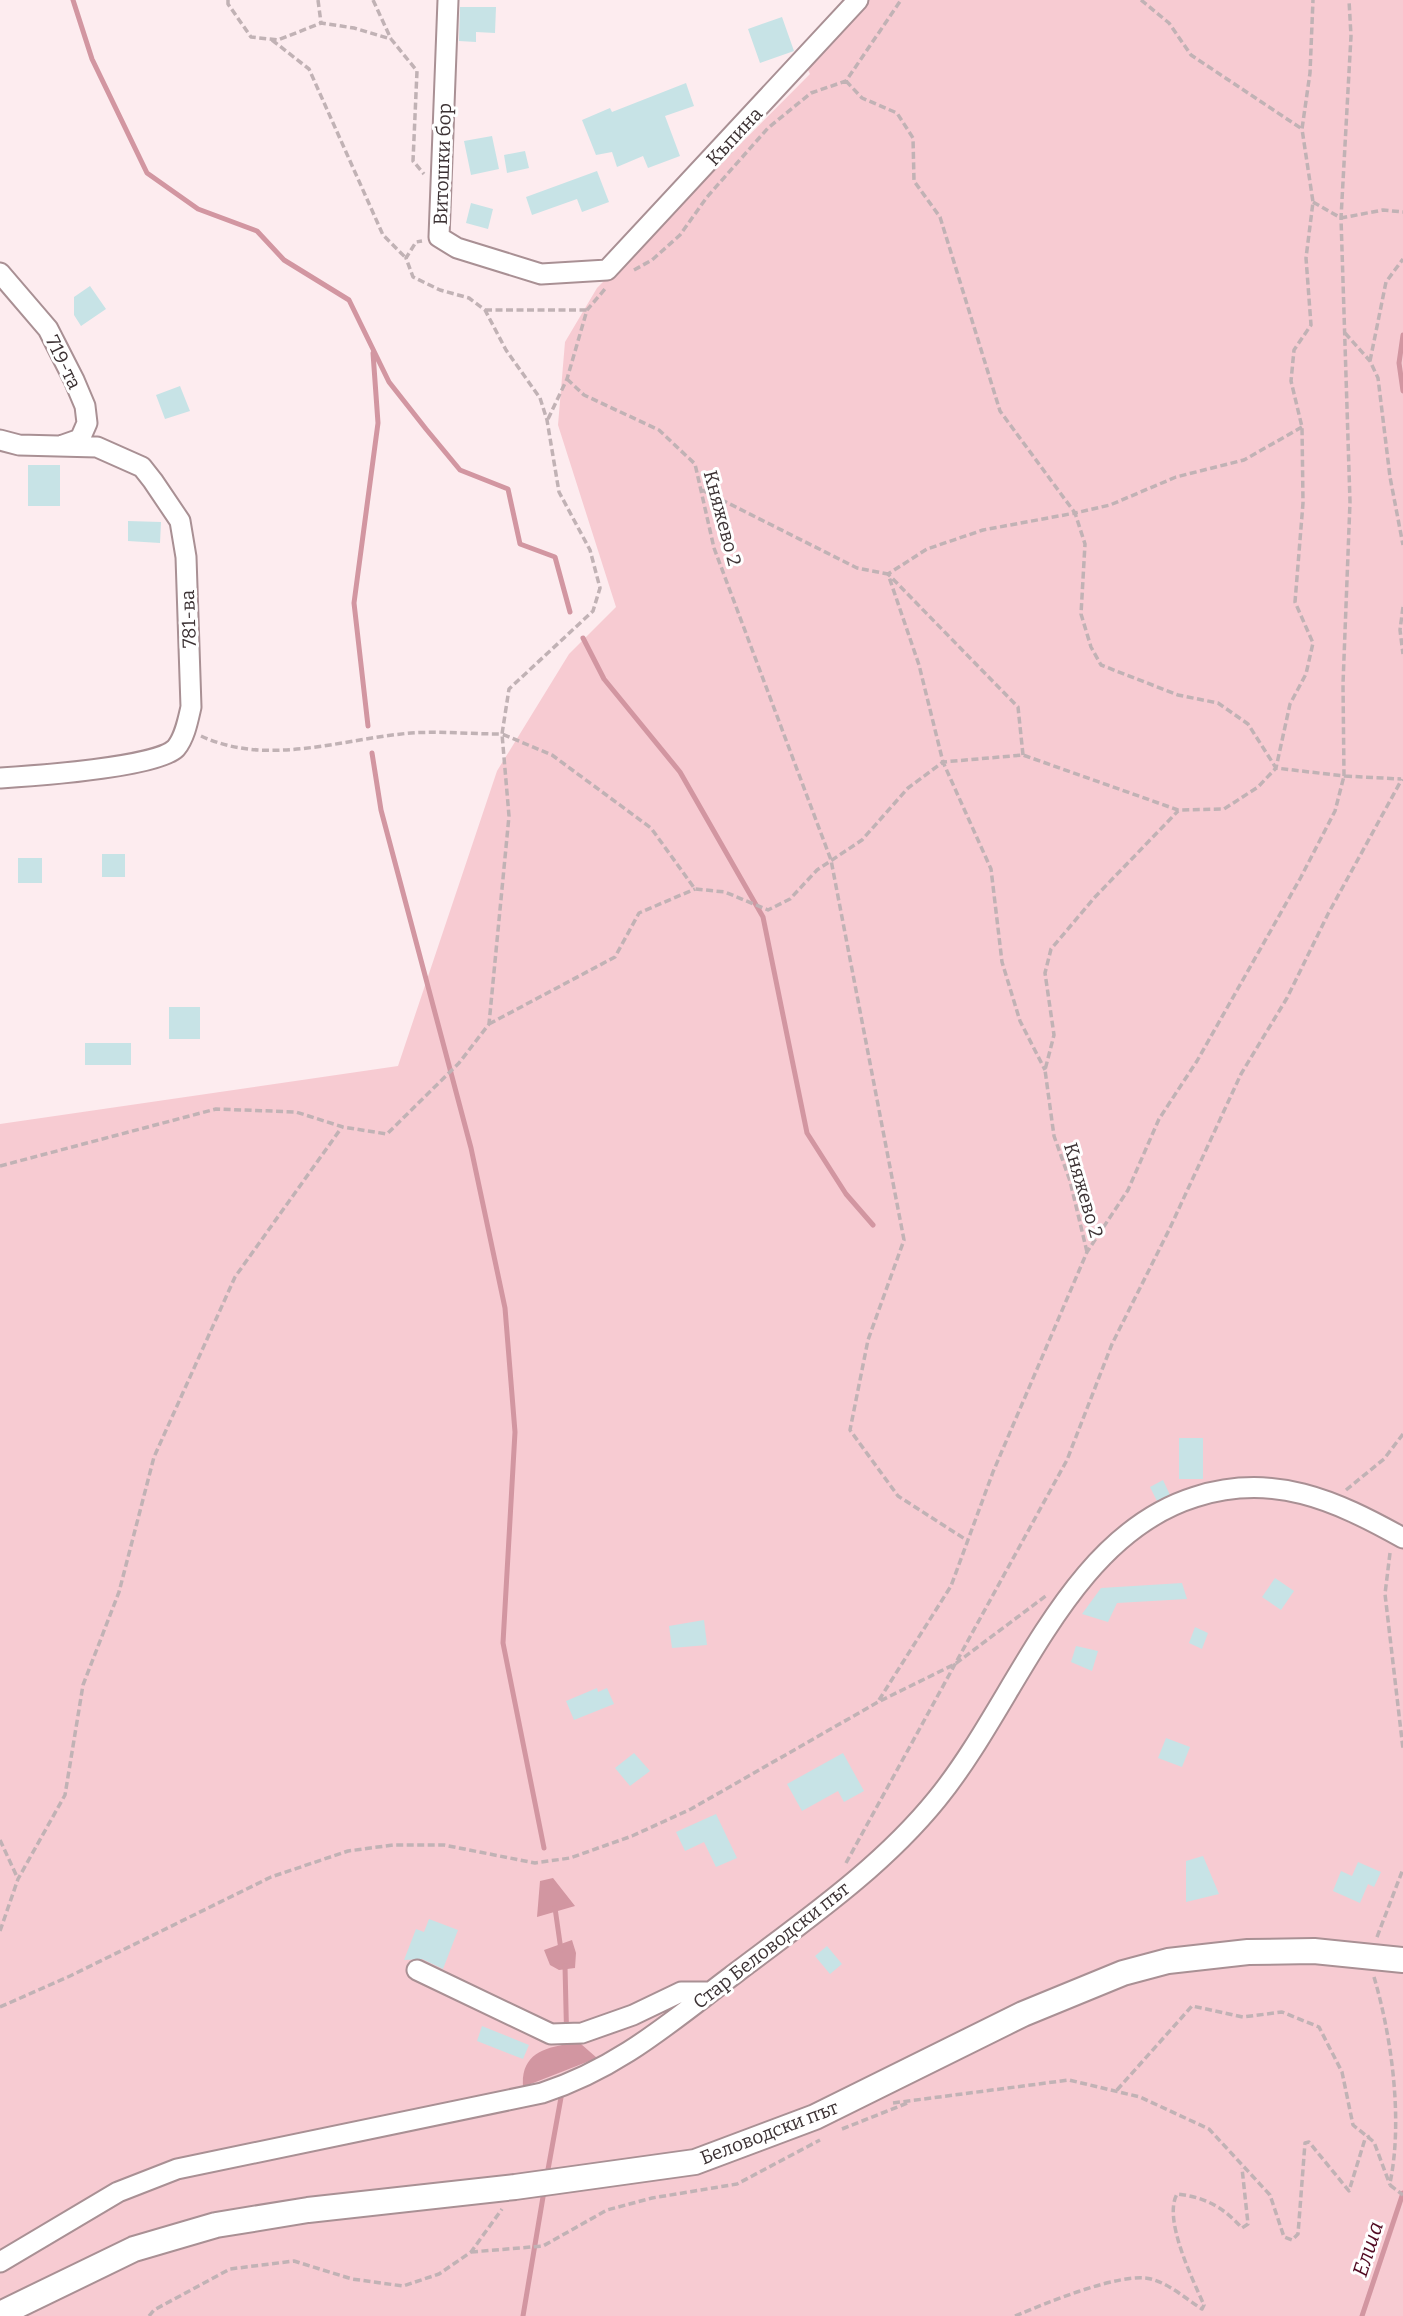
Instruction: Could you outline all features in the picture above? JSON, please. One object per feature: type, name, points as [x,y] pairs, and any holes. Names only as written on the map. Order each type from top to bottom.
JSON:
[{"type":"street","name":"Витошки бор","points":[[448,0],[439,237],[457,248],[541,274],[609,276]]},
{"type":"street","name":"Къпина","points":[[609,276],[858,0]]},
{"type":"street","name":"719-та","points":[[0,273],[48,329],[85,406],[87,424],[80,439],[55,447]]},
{"type":"street","name":"781-ва","points":[[0,440],[55,447],[97,447],[133,461],[153,481],[180,520],[186,556],[191,707],[186,729]]},
{"type":"street","points":[[0,778],[36,776],[148,760],[175,749],[186,729]]},
{"type":"street","name":"Стар Беловодски път","points":[[0,2262],[118,2192],[177,2169],[542,2093],[576,2082],[634,2051],[823,1908],[883,1856],[937,1799],[987,1727],[1066,1601],[1103,1553],[1136,1525],[1167,1506],[1226,1488],[1257,1486],[1300,1491],[1397,1535]]},
{"type":"street","name":"Беловодски път","points":[[0,2314],[134,2249],[216,2225],[308,2210],[515,2188],[695,2162],[815,2117],[1023,2014],[1168,1961],[1248,1952],[1314,1951],[1403,1960]]},
{"type":"street","points":[[417,1970],[551,2034],[582,2034],[633,2015],[672,1994],[692,1990],[710,1992]]},
{"type":"path","points":[[228,0],[228,4],[251,37],[278,40],[321,23],[391,38]]},
{"type":"path","points":[[318,0],[321,23]]},
{"type":"path","points":[[373,0],[391,38],[417,71],[413,160],[441,197]]},
{"type":"path","points":[[631,271],[652,260],[680,235],[707,197],[768,128],[811,93],[846,81],[901,0]]},
{"type":"path","points":[[1141,0],[1168,23],[1191,55],[1302,129]]},
{"type":"path","points":[[0,1166],[216,1109],[296,1112],[343,1127],[387,1134],[459,1063],[489,1024],[614,957],[639,912],[695,889],[725,892],[768,910],[790,899],[831,860],[862,839],[908,788],[943,762],[1023,755],[1178,810],[1224,809],[1258,787],[1276,768],[1290,704],[1306,674],[1313,643],[1295,602],[1303,503],[1301,427],[1291,381],[1294,350],[1311,325],[1306,258],[1313,202],[1302,129],[1310,73],[1313,0]]},
{"type":"path","points":[[877,1702],[951,1586],[993,1472],[1087,1252],[1128,1190],[1159,1119],[1197,1061],[1301,877],[1335,811],[1344,776],[1343,684],[1350,502],[1341,218],[1351,36],[1349,0]]},
{"type":"path","points":[[271,39],[309,69],[383,235],[406,258],[413,277],[440,290],[469,298],[485,310],[506,350],[540,398],[547,420],[559,492],[590,550],[600,588],[593,611],[509,689],[502,734],[509,816],[489,1024]]},
{"type":"path","points":[[846,81],[862,98],[897,113],[913,138],[914,181],[940,218],[1000,411],[1075,513],[1085,544],[1082,614],[1091,647],[1101,665],[1178,695],[1218,704],[1248,724],[1276,768]]},
{"type":"path","points":[[1313,202],[1341,218],[1383,210],[1403,212]]},
{"type":"path","points":[[406,258],[416,242],[439,237]]},
{"type":"path","points":[[1370,361],[1386,282],[1403,259]]},
{"type":"path","points":[[547,420],[567,379],[587,310],[609,276]]},
{"type":"path","points":[[485,310],[587,310]]},
{"type":"path","points":[[1345,333],[1370,361],[1378,378],[1390,477],[1403,545]]},
{"type":"path","name":"Княжево 2","points":[[567,379],[584,396],[625,411],[659,430],[695,464],[714,548],[831,860],[904,1240],[868,1340],[850,1430],[898,1496],[968,1541]]},
{"type":"path","points":[[888,574],[927,548],[972,534],[1110,505],[1176,477],[1244,460],[1301,427]]},
{"type":"path","points":[[701,490],[857,568],[888,574],[1018,707],[1023,755]]},
{"type":"path","points":[[888,574],[919,665],[943,762],[991,869],[1002,962],[1020,1021],[1045,1070]]},
{"type":"path","points":[[1403,607],[1400,631],[1403,654]]},
{"type":"path","points":[[186,729],[223,746],[285,751],[411,733],[502,734],[552,755],[651,828],[695,889]]},
{"type":"path","points":[[841,1872],[1067,1460],[1112,1344],[1241,1074],[1287,998],[1328,914],[1402,779],[1276,768]]},
{"type":"path","points":[[1045,1070],[1054,1035],[1045,973],[1051,949],[1095,897],[1178,810]]},
{"type":"path","name":"Княжево 2","points":[[1045,1070],[1054,1136],[1070,1181],[1087,1252]]},
{"type":"path","points":[[0,1931],[18,1879],[65,1795],[83,1685],[119,1592],[154,1457],[235,1277],[343,1127]]},
{"type":"path","points":[[1331,1503],[1384,1460],[1403,1434]]},
{"type":"path","points":[[1397,1535],[1385,1594],[1403,1749]]},
{"type":"path","points":[[0,2007],[70,1976],[271,1877],[348,1852],[393,1845],[444,1845],[535,1863],[570,1858],[632,1836],[691,1809],[877,1702],[955,1664],[1050,1592]]},
{"type":"path","points":[[0,1840],[18,1879]]},
{"type":"path","points":[[1390,2185],[1396,2155],[1391,2060],[1380,2000],[1368,1958],[1403,1869]]},
{"type":"path","points":[[1116,2090],[1192,2006],[1243,2017],[1282,2012],[1319,2027],[1342,2072],[1353,2125],[1370,2136],[1390,2185],[1403,2195]]},
{"type":"path","points":[[918,2099],[1069,2080],[1116,2090],[1140,2097],[1209,2129],[1242,2168],[1248,2224],[1242,2228],[1231,2215],[1204,2197],[1177,2194],[1171,2205],[1172,2221],[1204,2305],[1202,2309],[1174,2289],[1149,2278],[1120,2280],[1050,2301],[1015,2316]]},
{"type":"path","points":[[1242,2168],[1249,2169],[1270,2196],[1284,2237],[1292,2239],[1298,2234],[1305,2143],[1310,2142],[1321,2153],[1349,2190],[1365,2139],[1370,2136]]},
{"type":"path","points":[[149,2316],[154,2310],[230,2269],[294,2261],[352,2279],[403,2286],[439,2274],[471,2252],[515,2188]]},
{"type":"shaded area","points":[[858,0],[1403,0],[1403,2316],[0,2316],[0,1124],[398,1066],[497,771],[569,654],[616,607],[558,425],[565,342],[597,288],[810,74],[803,60]]},
{"type":"shaded area","points":[[553,1878],[575,1906],[537,1917],[540,1881]]},
{"type":"shaded area","points":[[572,1940],[576,1953],[575,1968],[559,1970],[550,1965],[544,1950]]},
{"type":"shaded area","points":[[581,2044],[597,2058],[523,2087],[525,2068],[535,2055],[549,2048]]},
{"type":"building","points":[[460,7],[496,7],[495,33],[476,32],[476,42],[459,41]]},
{"type":"building","points":[[782,17],[794,51],[760,63],[748,29]]},
{"type":"building","points":[[686,83],[694,106],[665,116],[680,156],[648,168],[643,156],[617,167],[612,152],[596,155],[582,120],[610,108],[612,112]]},
{"type":"building","points":[[492,136],[499,169],[471,175],[464,141]]},
{"type":"building","points":[[525,151],[529,168],[507,173],[504,155]]},
{"type":"building","points":[[597,171],[609,202],[582,212],[577,199],[532,215],[526,197]]},
{"type":"building","points":[[471,203],[493,209],[488,229],[466,223]]},
{"type":"building","points":[[90,286],[106,309],[81,326],[74,315],[74,297]]},
{"type":"building","points":[[180,386],[190,411],[165,419],[156,395]]},
{"type":"building","points":[[28,465],[60,465],[60,506],[28,506]]},
{"type":"building","points":[[128,521],[161,522],[160,543],[128,541]]},
{"type":"building","points":[[102,854],[125,854],[125,877],[102,877]]},
{"type":"building","points":[[18,858],[42,858],[42,883],[18,883]]},
{"type":"building","points":[[169,1007],[200,1007],[200,1039],[169,1039]]},
{"type":"building","points":[[85,1043],[131,1043],[131,1065],[85,1065]]},
{"type":"building","points":[[1179,1438],[1203,1438],[1203,1479],[1179,1479]]},
{"type":"building","points":[[1163,1480],[1170,1495],[1157,1501],[1150,1487]]},
{"type":"building","points":[[1275,1578],[1294,1591],[1281,1610],[1262,1597]]},
{"type":"building","points":[[1182,1583],[1187,1599],[1117,1603],[1108,1622],[1082,1614],[1101,1588]]},
{"type":"building","points":[[704,1620],[707,1645],[672,1648],[669,1626]]},
{"type":"building","points":[[1195,1627],[1208,1633],[1202,1649],[1189,1643]]},
{"type":"building","points":[[1076,1646],[1098,1651],[1092,1671],[1071,1662]]},
{"type":"building","points":[[597,1688],[598,1692],[607,1688],[614,1704],[574,1720],[566,1701]]},
{"type":"building","points":[[1166,1738],[1190,1747],[1182,1767],[1158,1758]]},
{"type":"building","points":[[634,1753],[650,1771],[630,1786],[615,1768]]},
{"type":"building","points":[[843,1753],[864,1791],[844,1802],[838,1791],[802,1811],[787,1784]]},
{"type":"building","points":[[716,1814],[737,1858],[716,1867],[704,1842],[685,1851],[676,1832]]},
{"type":"building","points":[[1203,1856],[1219,1894],[1186,1902],[1186,1861]]},
{"type":"building","points":[[1358,1862],[1381,1872],[1374,1887],[1368,1884],[1360,1903],[1333,1891],[1341,1871],[1352,1876]]},
{"type":"building","points":[[429,1919],[458,1930],[443,1969],[422,1959],[404,1960],[416,1929],[424,1932]]},
{"type":"building","points":[[827,1946],[842,1964],[830,1974],[815,1956]]},
{"type":"building","points":[[482,2026],[529,2045],[523,2059],[477,2041]]},
{"type":"waterway","points":[[73,0],[92,59],[147,173],[198,209],[257,231],[284,260],[349,300],[389,382],[460,470],[508,489],[520,544],[555,557],[570,612]]},
{"type":"waterway","name":"Елша","points":[[1403,335],[1399,363],[1403,391]]},
{"type":"waterway","points":[[368,726],[354,603],[378,423],[373,353]]},
{"type":"waterway","points":[[583,638],[604,679],[680,772],[763,917],[807,1133],[846,1194],[873,1225]]},
{"type":"waterway","points":[[372,753],[381,810],[471,1148],[505,1308],[515,1432],[503,1643],[544,1848]]},
{"type":"waterway","points":[[555,1908],[561,1950]]},
{"type":"waterway","points":[[565,1966],[567,2051]]},
{"type":"waterway","points":[[547,2175],[562,2092]]},
{"type":"waterway","points":[[523,2316],[544,2191]]},
{"type":"waterway","name":"Елша","points":[[1362,2316],[1403,2193]]}]
